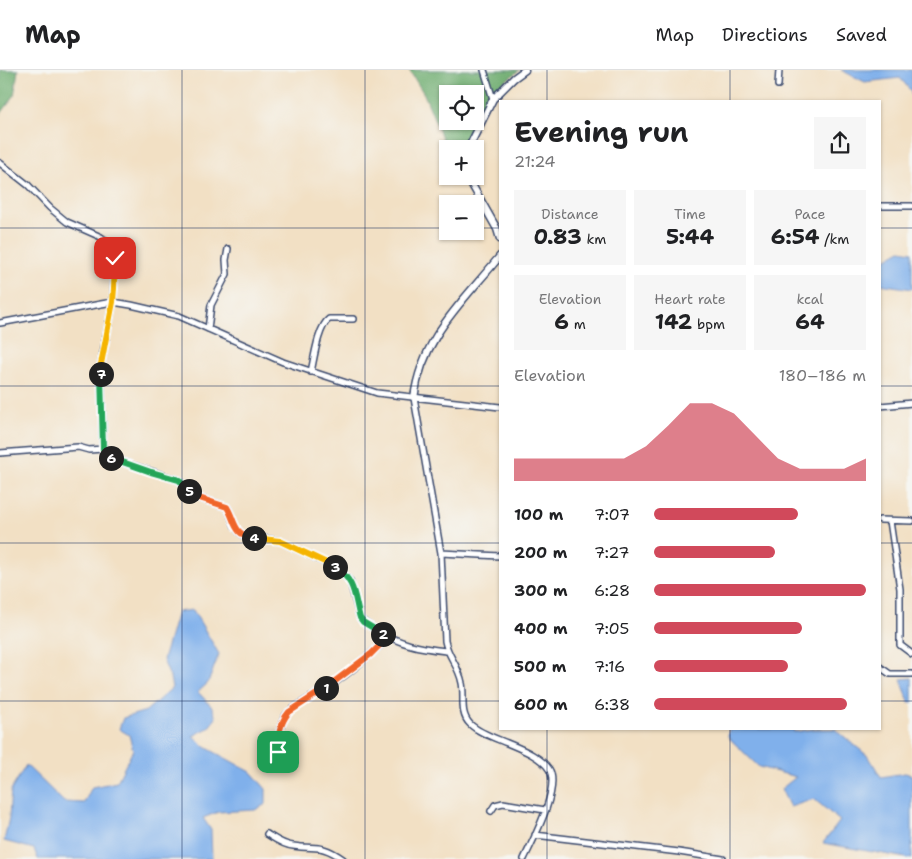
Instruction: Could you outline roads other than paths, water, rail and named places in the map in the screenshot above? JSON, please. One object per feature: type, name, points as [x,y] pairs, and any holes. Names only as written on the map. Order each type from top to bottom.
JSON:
[{"type":"street","points":[[484,70],[493,99]]},
{"type":"street","points":[[472,140],[493,99],[508,83],[525,70]]},
{"type":"street","points":[[778,85],[779,70]]},
{"type":"street","points":[[0,163],[28,185],[50,208],[67,222],[94,233],[107,241],[111,246],[115,258],[113,302],[101,364],[103,449],[113,459],[179,480],[196,497],[227,507],[238,532],[243,535],[280,541],[336,568],[350,581],[360,618],[363,622],[388,637],[420,648],[446,651]]},
{"type":"street","points":[[472,185],[499,229]]},
{"type":"street","points":[[881,206],[912,206]]},
{"type":"street","points":[[208,329],[211,305],[227,274],[226,260],[228,249]]},
{"type":"street","points":[[499,257],[444,321],[432,341],[417,379],[414,398],[441,553],[446,651],[460,673],[463,710],[466,720],[471,726],[523,750],[539,760],[548,768],[552,780],[551,790],[544,810],[524,859]]},
{"type":"street","points":[[0,322],[113,302],[168,312],[275,359],[377,393],[499,407]]},
{"type":"street","points":[[311,372],[320,334],[326,321],[329,319],[354,319]]},
{"type":"street","points":[[881,406],[912,403]]},
{"type":"street","points":[[0,453],[78,447],[89,450],[103,449]]},
{"type":"street","points":[[881,520],[912,521]]},
{"type":"street","points":[[890,521],[900,589],[900,645],[912,654]]},
{"type":"street","points":[[441,553],[499,556]]},
{"type":"street","points":[[278,760],[278,734],[289,712],[330,686],[371,654],[388,637]]},
{"type":"street","points":[[881,668],[890,674],[912,674]]},
{"type":"street","points":[[491,811],[495,805],[503,803],[544,810]]},
{"type":"street","points":[[267,834],[280,842],[293,846],[325,848],[343,859]]},
{"type":"street","points":[[535,835],[723,859]]},
{"type":"water","points":[[841,70],[912,70],[912,100],[911,91],[900,78],[865,82]]},
{"type":"water","points":[[901,250],[912,252],[912,289],[881,284],[881,261]]},
{"type":"water","points":[[193,610],[219,654],[208,683],[198,692],[212,707],[216,718],[208,728],[193,736],[207,748],[251,772],[266,789],[266,804],[255,810],[218,812],[203,818],[211,830],[212,859],[38,859],[34,849],[4,841],[9,818],[11,790],[26,765],[64,802],[84,803],[92,787],[117,782],[133,750],[129,735],[119,729],[123,718],[146,711],[172,688],[163,660],[177,612]]},
{"type":"water","points":[[912,678],[912,703],[909,702],[901,679]]},
{"type":"water","points":[[729,730],[793,730],[794,732],[836,730],[869,757],[881,777],[905,773],[912,775],[912,859],[823,843],[840,821],[814,799],[790,807],[781,789],[796,777],[759,767],[728,737]]}]
